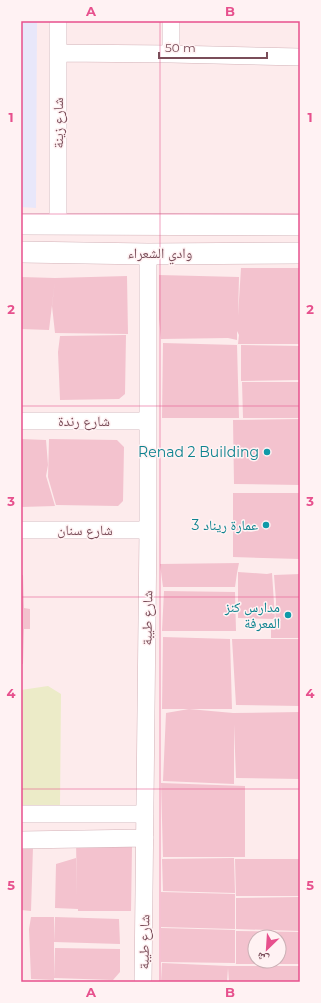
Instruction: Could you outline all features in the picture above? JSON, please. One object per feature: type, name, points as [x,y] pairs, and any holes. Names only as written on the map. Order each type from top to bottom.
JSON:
[{"type":"street","name":"شارع زينة","points":[[58,21],[58,224]]},
{"type":"street","points":[[171,21],[171,54]]},
{"type":"street","points":[[58,53],[300,57]]},
{"type":"street","name":"وادي الشعراء","points":[[21,224],[300,224]]},
{"type":"street","name":"وادي الشعراء","points":[[21,252],[148,254],[300,253]]},
{"type":"street","name":"شارع طيبة","points":[[143,982],[148,530],[148,254]]},
{"type":"street","name":"شارع رندة","points":[[21,421],[147,421]]},
{"type":"street","name":"شارع سنان","points":[[21,530],[148,530]]},
{"type":"street","points":[[21,814],[145,814]]},
{"type":"street","points":[[21,840],[145,838]]},
{"type":"shaded area","points":[[21,21],[37,21],[36,208],[21,207]]},
{"type":"green space","points":[[48,686],[61,694],[60,807],[21,807],[21,690]]},
{"type":"building","points":[[241,268],[300,268],[300,344],[238,344],[239,335],[237,331],[237,340],[228,338],[161,339],[159,319],[159,275],[239,277],[238,316]]},
{"type":"building","points":[[127,276],[128,334],[55,333],[52,306],[55,280],[49,330],[21,329],[21,277],[55,278]]},
{"type":"building","points":[[126,335],[125,394],[119,399],[60,400],[58,352],[60,336]]},
{"type":"building","points":[[163,343],[237,345],[239,418],[162,418]]},
{"type":"building","points":[[241,345],[300,346],[300,380],[241,381]]},
{"type":"building","points":[[242,382],[300,382],[300,418],[243,418]]},
{"type":"building","name":"Renad 2 Building","points":[[300,419],[300,485],[234,484],[233,420]]},
{"type":"building","points":[[21,439],[46,440],[48,465],[46,476],[55,506],[21,507]]},
{"type":"building","points":[[49,439],[117,440],[124,447],[123,501],[118,506],[56,505],[48,477]]},
{"type":"building","name":"عمارة ريناد 3","points":[[233,493],[300,493],[300,559],[233,557]]},
{"type":"building","points":[[239,563],[235,587],[163,587],[160,564]]},
{"type":"building","points":[[238,572],[272,573],[275,619],[238,618]]},
{"type":"building","name":"مدارس كنز المعرفة","points":[[300,574],[300,638],[271,638],[271,628],[275,628],[276,601],[274,575]]},
{"type":"building","points":[[21,575],[23,575],[24,608],[30,609],[30,629],[24,629],[23,664],[21,664]]},
{"type":"building","points":[[164,591],[235,592],[236,631],[162,631]]},
{"type":"building","points":[[163,637],[230,639],[232,709],[162,709]]},
{"type":"building","points":[[232,639],[300,639],[300,706],[236,705]]},
{"type":"building","points":[[189,709],[233,713],[300,712],[300,779],[236,778],[234,724],[234,784],[163,781],[166,713]]},
{"type":"building","points":[[161,783],[245,786],[245,857],[163,857]]},
{"type":"building","points":[[76,841],[130,843],[132,847],[131,911],[78,911],[78,909],[55,908],[56,864],[76,858],[77,897]]},
{"type":"building","points":[[21,846],[33,847],[31,911],[21,910]]},
{"type":"building","points":[[234,858],[235,893],[163,891],[162,859]]},
{"type":"building","points":[[235,859],[300,859],[300,896],[236,896]]},
{"type":"building","points":[[161,892],[235,894],[235,929],[161,927]]},
{"type":"building","points":[[300,897],[300,931],[287,931],[287,929],[236,929],[236,898]]},
{"type":"building","points":[[31,917],[54,917],[54,980],[31,979],[29,929]]},
{"type":"building","points":[[55,917],[119,919],[120,944],[54,942]]},
{"type":"building","points":[[161,928],[235,930],[235,963],[161,962]]},
{"type":"building","points":[[236,931],[247,931],[247,964],[236,964]]},
{"type":"building","points":[[287,932],[300,932],[300,964],[287,964]]},
{"type":"building","points":[[55,948],[120,949],[120,972],[113,980],[54,978]]},
{"type":"building","points":[[162,963],[247,966],[247,969],[287,969],[287,966],[300,966],[300,982],[229,982],[228,968],[227,982],[161,982]]},
{"type":"place","name":"Renad 2 Building","points":[[267,452]]},
{"type":"place","name":"عمارة ريناد 3","points":[[266,525]]},
{"type":"place","name":"مدارس كنز المعرفة","points":[[288,615]]}]
